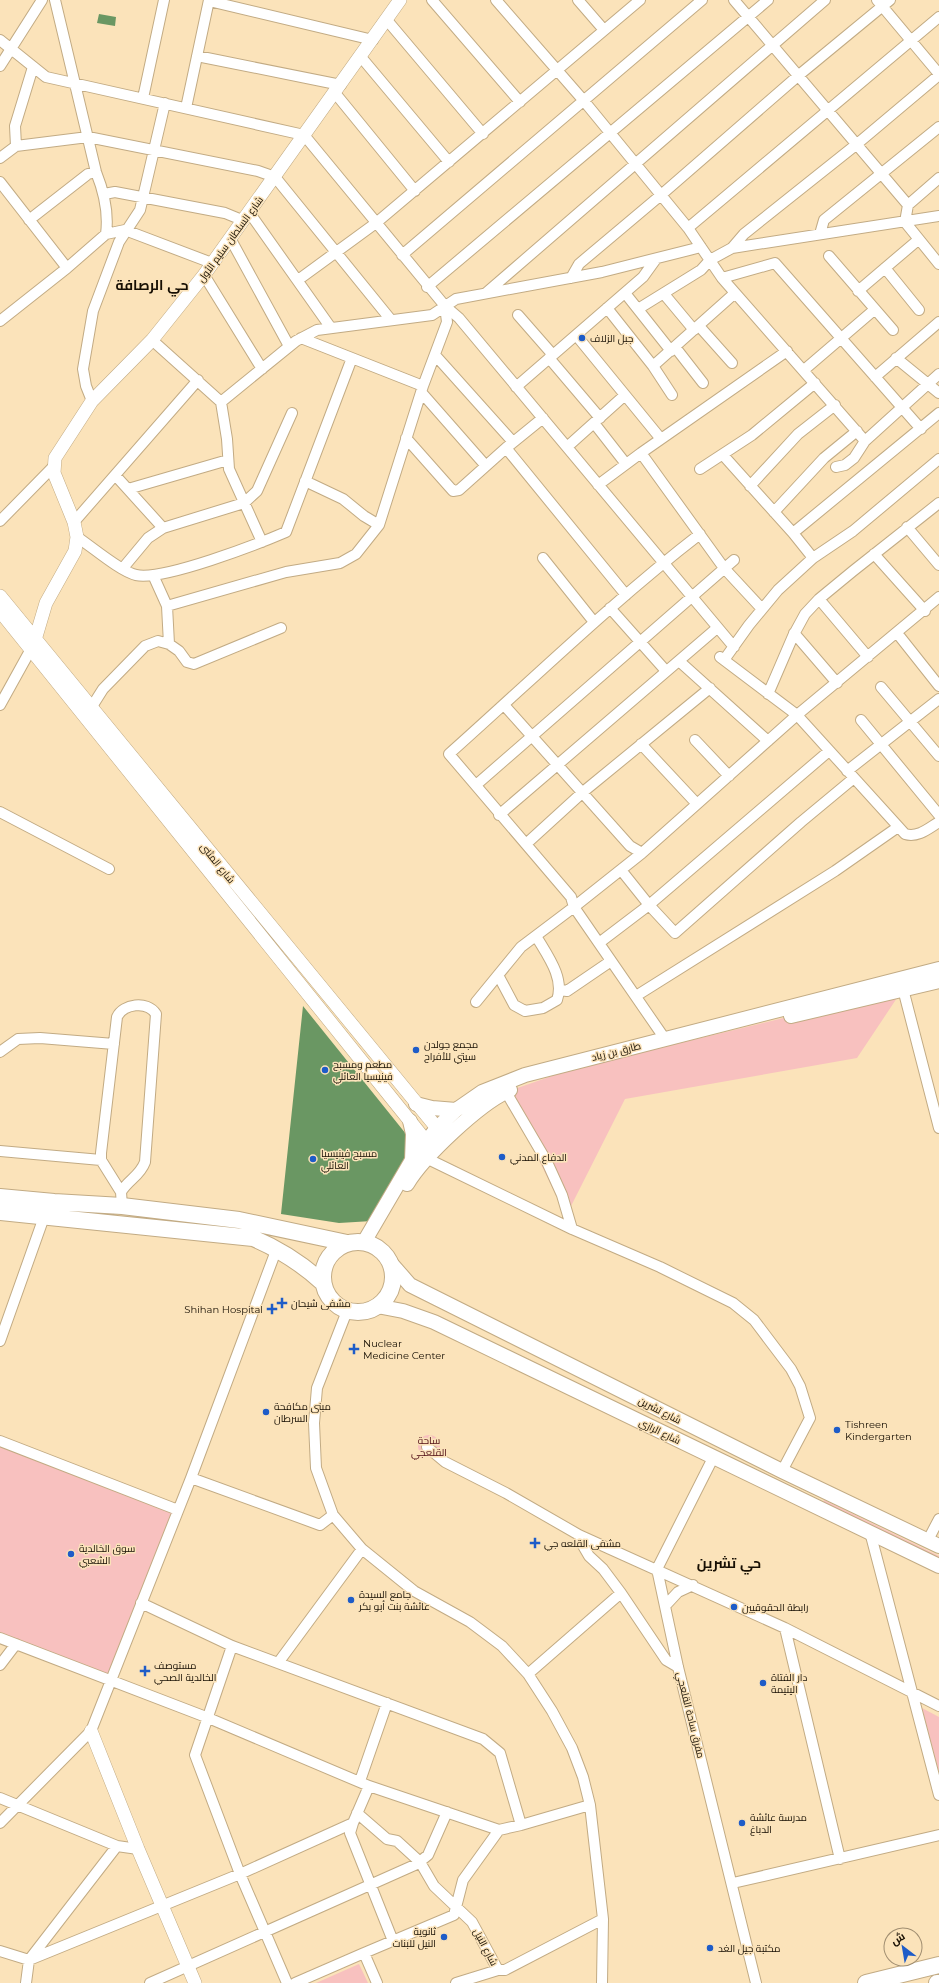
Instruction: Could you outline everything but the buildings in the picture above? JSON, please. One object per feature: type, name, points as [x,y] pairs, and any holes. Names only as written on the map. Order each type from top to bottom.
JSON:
[{"type":"main road","name":"طارق بن زياد","points":[[426,1145],[456,1110],[482,1092],[525,1075],[939,970]]},
{"type":"main road","points":[[410,1121],[413,1134],[426,1145],[444,1142],[476,1111],[497,1096],[555,1075],[610,1060],[939,981]]},
{"type":"main road","points":[[416,1104],[432,1108],[456,1110]]},
{"type":"main road","points":[[367,1243],[411,1178],[426,1145],[440,1131],[444,1142]]},
{"type":"main road","points":[[0,1197],[54,1202],[121,1199],[239,1220],[347,1243],[367,1243],[378,1248],[390,1261],[393,1274],[392,1286],[384,1301],[377,1306],[359,1312],[347,1310],[332,1302],[326,1293],[322,1282],[323,1267],[331,1253],[347,1243]]},
{"type":"main road","points":[[0,1212],[44,1217],[83,1219],[253,1238],[277,1248],[304,1266],[322,1282]]},
{"type":"main road","name":"شارع تشرين","points":[[390,1261],[410,1285],[782,1471],[933,1543]]},
{"type":"main road","name":"شارع الرازي","points":[[377,1306],[404,1311],[434,1322],[939,1566]]},
{"type":"main road","points":[[866,1983],[939,1965]]},
{"type":"street","points":[[0,66],[42,0]]},
{"type":"street","points":[[55,0],[96,172],[104,194],[108,221],[106,234]]},
{"type":"street","points":[[143,98],[164,0]]},
{"type":"street","name":"شارع السلطان سليم الأول","points":[[0,521],[54,467],[55,458],[92,401],[152,340],[204,275],[361,57],[400,0]]},
{"type":"street","points":[[432,0],[520,102]]},
{"type":"street","points":[[578,0],[604,30]]},
{"type":"street","points":[[298,280],[376,223],[557,72],[640,0]]},
{"type":"street","points":[[402,255],[702,0]]},
{"type":"street","points":[[734,0],[883,173],[908,205]]},
{"type":"street","points":[[427,287],[609,132],[768,0]]},
{"type":"street","points":[[485,293],[634,163],[825,0]]},
{"type":"street","points":[[186,108],[209,1],[373,40]]},
{"type":"street","points":[[498,1],[557,72],[584,101],[688,228],[722,278],[865,440]]},
{"type":"street","points":[[571,278],[578,264],[661,195],[883,2],[911,40],[939,74],[857,144],[744,234],[732,248]]},
{"type":"street","points":[[688,228],[939,17]]},
{"type":"street","points":[[386,19],[483,134]]},
{"type":"street","points":[[0,40],[46,77],[304,135],[427,287],[456,315],[734,647]]},
{"type":"street","points":[[197,56],[338,89],[414,191]]},
{"type":"street","points":[[361,57],[449,162]]},
{"type":"street","points":[[16,146],[15,126],[33,67]]},
{"type":"street","points":[[92,401],[86,386],[83,369],[93,311],[119,242],[140,210],[165,103]]},
{"type":"street","points":[[820,234],[824,220],[939,127]]},
{"type":"street","points":[[0,158],[16,146],[88,138],[258,171],[275,177],[391,320]]},
{"type":"street","points":[[29,220],[88,174],[96,172]]},
{"type":"street","points":[[939,178],[908,205],[905,222],[918,240],[939,264]]},
{"type":"street","points":[[0,182],[67,268]]},
{"type":"street","points":[[104,194],[115,192],[246,216],[298,280],[331,328]]},
{"type":"street","points":[[638,308],[664,294],[700,270],[710,260],[732,248],[939,216]]},
{"type":"street","points":[[0,321],[67,268],[106,234],[126,230],[212,263]]},
{"type":"street","points":[[230,238],[289,346]]},
{"type":"street","points":[[858,291],[918,240]]},
{"type":"street","points":[[221,402],[289,346],[317,330],[432,315],[456,299],[571,278],[656,259],[701,247]]},
{"type":"street","points":[[828,256],[893,330]]},
{"type":"street","points":[[516,387],[643,277],[656,259]]},
{"type":"street","points":[[722,278],[775,263],[921,429]]},
{"type":"street","points":[[885,268],[920,310]]},
{"type":"street","points":[[204,275],[262,368]]},
{"type":"street","points":[[625,293],[703,383]]},
{"type":"street","points":[[653,366],[735,293]]},
{"type":"street","points":[[664,294],[732,363]]},
{"type":"street","points":[[167,606],[286,572],[340,563],[356,554],[379,525],[422,389],[447,322],[445,306]]},
{"type":"street","points":[[607,308],[653,366],[672,395]]},
{"type":"street","points":[[804,370],[874,310]]},
{"type":"street","points":[[518,315],[551,356],[626,464]]},
{"type":"street","points":[[875,377],[939,322]]},
{"type":"street","points":[[576,335],[661,439]]},
{"type":"street","points":[[301,338],[352,358],[422,389],[486,466]]},
{"type":"street","points":[[152,340],[221,402],[229,469],[262,542]]},
{"type":"street","points":[[598,485],[641,453],[787,351]]},
{"type":"street","points":[[435,355],[509,445],[626,595]]},
{"type":"street","points":[[77,537],[136,575],[153,575],[166,573],[262,542],[286,532],[352,358]]},
{"type":"street","points":[[896,358],[939,393]]},
{"type":"street","points":[[836,467],[843,467],[854,458],[865,440],[939,374]]},
{"type":"street","points":[[74,522],[198,380]]},
{"type":"street","points":[[700,469],[723,456],[752,435],[815,383]]},
{"type":"street","points":[[567,447],[625,395]]},
{"type":"street","points":[[750,486],[798,434],[834,405]]},
{"type":"street","points":[[123,568],[148,538],[163,528],[244,503],[257,491],[292,413]]},
{"type":"street","points":[[793,533],[939,413]]},
{"type":"street","points":[[406,438],[453,491],[459,490],[509,445],[543,418]]},
{"type":"street","points":[[774,512],[824,458],[857,431]]},
{"type":"street","points":[[641,453],[724,568],[762,609]]},
{"type":"street","points":[[723,456],[793,533],[813,558]]},
{"type":"street","points":[[939,459],[852,531],[813,558],[778,590],[734,647],[722,658],[797,716],[905,834],[912,836],[939,822]]},
{"type":"street","points":[[128,489],[228,460]]},
{"type":"street","points":[[0,705],[33,644],[46,603],[74,551],[77,537],[74,522],[54,473],[54,467]]},
{"type":"street","points":[[115,474],[163,528]]},
{"type":"street","points":[[305,481],[343,499],[364,516],[379,525]]},
{"type":"street","points":[[768,694],[794,633],[805,614],[819,599],[939,503]]},
{"type":"street","points":[[907,528],[939,565]]},
{"type":"street","points":[[665,1039],[574,906],[571,897],[499,815],[476,785],[449,754],[594,622],[663,562],[700,534]]},
{"type":"street","points":[[874,554],[925,611]]},
{"type":"street","points":[[543,558],[594,622]]},
{"type":"street","points":[[476,785],[734,560]]},
{"type":"street","points":[[153,575],[167,606],[169,644]]},
{"type":"street","name":"شارع المثنى","points":[[0,596],[33,644],[410,1121],[426,1145]]},
{"type":"street","points":[[819,599],[868,657]]},
{"type":"street","points":[[476,1002],[521,947],[642,853],[797,716],[925,611],[936,600]]},
{"type":"street","points":[[936,600],[939,612]]},
{"type":"street","points":[[610,608],[666,672]]},
{"type":"street","name":"شارع المثنى","points":[[0,611],[33,644],[91,708],[416,1104],[426,1145]]},
{"type":"street","points":[[91,708],[103,690],[145,646],[158,641],[169,644],[179,651],[187,662],[194,664],[281,628]]},
{"type":"street","points":[[499,815],[717,628]]},
{"type":"street","points":[[794,633],[837,683]]},
{"type":"street","points":[[897,633],[939,686]]},
{"type":"street","points":[[679,661],[768,741]]},
{"type":"street","points":[[526,844],[583,792],[710,688]]},
{"type":"street","points":[[881,688],[939,756]]},
{"type":"street","points":[[621,870],[649,905],[675,933],[801,822],[881,745],[939,700]]},
{"type":"street","points":[[504,705],[630,846],[642,853]]},
{"type":"street","points":[[861,720],[939,815]]},
{"type":"street","points":[[695,740],[729,776]]},
{"type":"street","points":[[641,744],[697,804]]},
{"type":"street","points":[[599,943],[649,905],[829,751]]},
{"type":"street","points":[[0,812],[109,869]]},
{"type":"street","points":[[636,996],[835,872],[898,827]]},
{"type":"street","points":[[498,975],[514,1005],[525,1012],[543,1008],[557,1000],[561,990],[555,971],[536,936]]},
{"type":"street","points":[[561,990],[567,991],[611,961]]},
{"type":"street","points":[[902,989],[939,1128]]},
{"type":"street","points":[[134,1005],[143,1006],[153,1010],[156,1014],[145,1162],[142,1171],[127,1182],[121,1199],[101,1160],[117,1017],[119,1012],[126,1007],[134,1005]]},
{"type":"street","points":[[0,1052],[18,1039],[40,1038],[114,1044]]},
{"type":"street","points":[[506,1092],[547,1162],[562,1195],[572,1229]]},
{"type":"street","points":[[426,1145],[572,1229],[660,1267],[733,1303],[754,1320],[791,1369],[800,1386],[810,1418],[782,1471]]},
{"type":"street","points":[[0,1151],[101,1160]]},
{"type":"street","points":[[0,1340],[44,1217]]},
{"type":"street","points":[[0,1823],[91,1731],[191,1478],[277,1248]]},
{"type":"street","points":[[347,1310],[317,1388],[314,1423],[316,1468],[333,1515],[362,1549],[414,1591],[470,1622],[502,1646],[528,1674],[552,1711],[572,1748],[590,1805],[602,1919],[602,1983]]},
{"type":"street","points":[[0,1441],[178,1510]]},
{"type":"street","points":[[427,1447],[445,1462],[506,1493],[579,1535],[693,1585],[785,1628],[939,1706]]},
{"type":"street","points":[[657,1569],[714,1456]]},
{"type":"street","points":[[191,1478],[320,1525],[333,1515]]},
{"type":"street","points":[[933,1543],[939,1519]]},
{"type":"street","points":[[870,1532],[939,1795]]},
{"type":"street","points":[[579,1535],[582,1544],[590,1556],[603,1569],[621,1593],[666,1660],[678,1666]]},
{"type":"street","points":[[278,1663],[362,1549]]},
{"type":"street","name":"مفرق ساحة القلعجي","points":[[657,1569],[678,1666],[733,1884],[756,1983]]},
{"type":"street","points":[[665,1606],[678,1592],[693,1585]]},
{"type":"street","points":[[528,1674],[621,1593]]},
{"type":"street","points":[[141,1603],[232,1646],[484,1739],[500,1753],[521,1826]]},
{"type":"street","points":[[785,1628],[840,1859]]},
{"type":"street","points":[[0,1638],[206,1717],[369,1786],[499,1830],[521,1826],[590,1805]]},
{"type":"street","points":[[0,1665],[16,1644]]},
{"type":"street","points":[[232,1646],[206,1717],[195,1755],[240,1874],[286,1983]]},
{"type":"street","points":[[360,1781],[387,1703]]},
{"type":"street","points":[[91,1731],[138,1849],[164,1906],[188,1967],[196,1983]]},
{"type":"street","points":[[369,1786],[350,1833],[393,1941]]},
{"type":"street","points":[[0,1798],[117,1846],[138,1849]]},
{"type":"street","points":[[150,1983],[420,1862],[428,1855],[448,1812]]},
{"type":"street","name":"شارع النيل","points":[[357,1813],[387,1839],[397,1841],[420,1862],[434,1886],[472,1922],[498,1970]]},
{"type":"street","points":[[0,1950],[29,1960],[240,1874],[353,1823]]},
{"type":"street","points":[[295,1983],[454,1915],[463,1880],[499,1830]]},
{"type":"street","points":[[733,1884],[939,1835]]},
{"type":"street","points":[[26,1983],[29,1960],[117,1846]]},
{"type":"street","points":[[456,1983],[498,1970],[505,1970],[602,1919]]},
{"type":"street","points":[[364,1954],[377,1983]]},
{"type":"green space","points":[[903,989],[857,1058],[625,1099],[566,1216],[506,1092],[555,1075],[610,1060]]},
{"type":"green space","name":"ساحة القلعجي","points":[[429,1435],[437,1438],[440,1446],[437,1454],[429,1457],[421,1454],[418,1446],[421,1438]]},
{"type":"green space","points":[[0,1441],[178,1510],[111,1680],[0,1638]]},
{"type":"green space","points":[[824,1500],[939,1556],[939,1561],[822,1505]]},
{"type":"green space","points":[[922,1708],[939,1717],[939,1772]]},
{"type":"green space","points":[[359,1964],[368,1983],[316,1983]]},
{"type":"shaded area","points":[[99,14],[116,17],[115,26],[97,23]]},
{"type":"shaded area","name":"مطعم ومسبح فينيسيا العائلي","points":[[303,1006],[406,1134],[408,1161],[372,1221],[339,1223],[281,1214]]},
{"type":"place","name":"جبل الزلاف","points":[[582,338]]},
{"type":"place","name":"مجمع جولدن سيتي للأفراح","points":[[416,1050]]},
{"type":"place","name":"مطعم ومسبح فينيسيا العائلي","points":[[325,1070]]},
{"type":"place","name":"الدفاع المدني","points":[[502,1157]]},
{"type":"place","name":"مسبح فينيسيا العائلي","points":[[313,1159]]},
{"type":"place","name":"مشفى شيحان","points":[[282,1303]]},
{"type":"place","name":"Shihan Hospital","points":[[272,1309]]},
{"type":"place","name":"Nuclear Medicine Center","points":[[354,1349]]},
{"type":"place","name":"مبنى مكافحة السرطان","points":[[266,1412]]},
{"type":"place","name":"Tishreen Kindergarten","points":[[837,1430]]},
{"type":"place","name":"مشفى القلعه جي","points":[[535,1543]]},
{"type":"place","name":"سوق الخالدية الشعبي","points":[[71,1554]]},
{"type":"place","name":"جامع السيدة عائشة بنت أبو بكر","points":[[351,1600]]},
{"type":"place","name":"رابطة الحقوقيين","points":[[734,1607]]},
{"type":"place","name":"مستوصف الخالدية الصحي","points":[[145,1671]]},
{"type":"place","name":"دار الفتاة اليتيمة","points":[[763,1683]]},
{"type":"place","name":"مدرسة عائشة الدباغ","points":[[742,1823]]},
{"type":"place","name":"ثانوية النيل للبنات","points":[[444,1937]]},
{"type":"place","name":"مكتبة جيل الغد","points":[[710,1948]]},
{"type":"district","name":"حي الرصافة","points":[[152,285]]},
{"type":"district","name":"حي تشرين","points":[[729,1563]]}]
